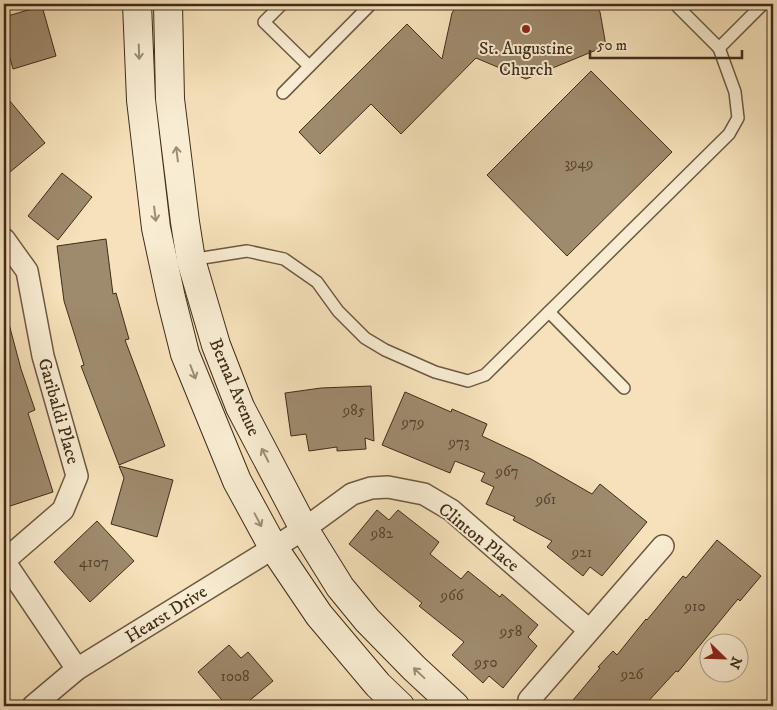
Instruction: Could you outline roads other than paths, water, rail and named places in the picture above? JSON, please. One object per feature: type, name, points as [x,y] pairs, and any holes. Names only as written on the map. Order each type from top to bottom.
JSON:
[{"type":"main road","name":"Bernal Avenue","points":[[138,4],[141,100],[156,228],[178,263],[216,345],[240,407],[304,529],[340,587],[367,620],[455,706]]},
{"type":"main road","name":"Bernal Avenue","points":[[168,4],[170,99],[185,222],[178,263],[186,354],[237,481],[273,547],[319,615],[378,685],[400,706]]},
{"type":"street","name":"Garibaldi Place","points":[[4,239],[27,270],[43,356],[77,476],[63,510],[4,561],[77,669]]},
{"type":"street","name":"Clinton Place","points":[[304,529],[352,494],[372,488],[388,486],[424,494],[450,510],[589,630]]},
{"type":"street","name":"Hearst Drive","points":[[33,706],[77,669],[304,529]]},
{"type":"street","points":[[529,700],[663,546]]},
{"type":"lane","points":[[282,4],[264,22],[309,66]]},
{"type":"lane","points":[[283,93],[371,4]]},
{"type":"lane","points":[[178,263],[247,251],[284,259],[317,282],[338,311],[365,338],[385,350],[435,372],[468,380],[485,375],[729,134],[738,118],[735,92],[719,48],[675,4]]},
{"type":"lane","points":[[719,48],[762,4]]},
{"type":"lane","points":[[548,312],[624,388]]},
{"type":"place","name":"St. Augustine Church","points":[[526,29]]}]
